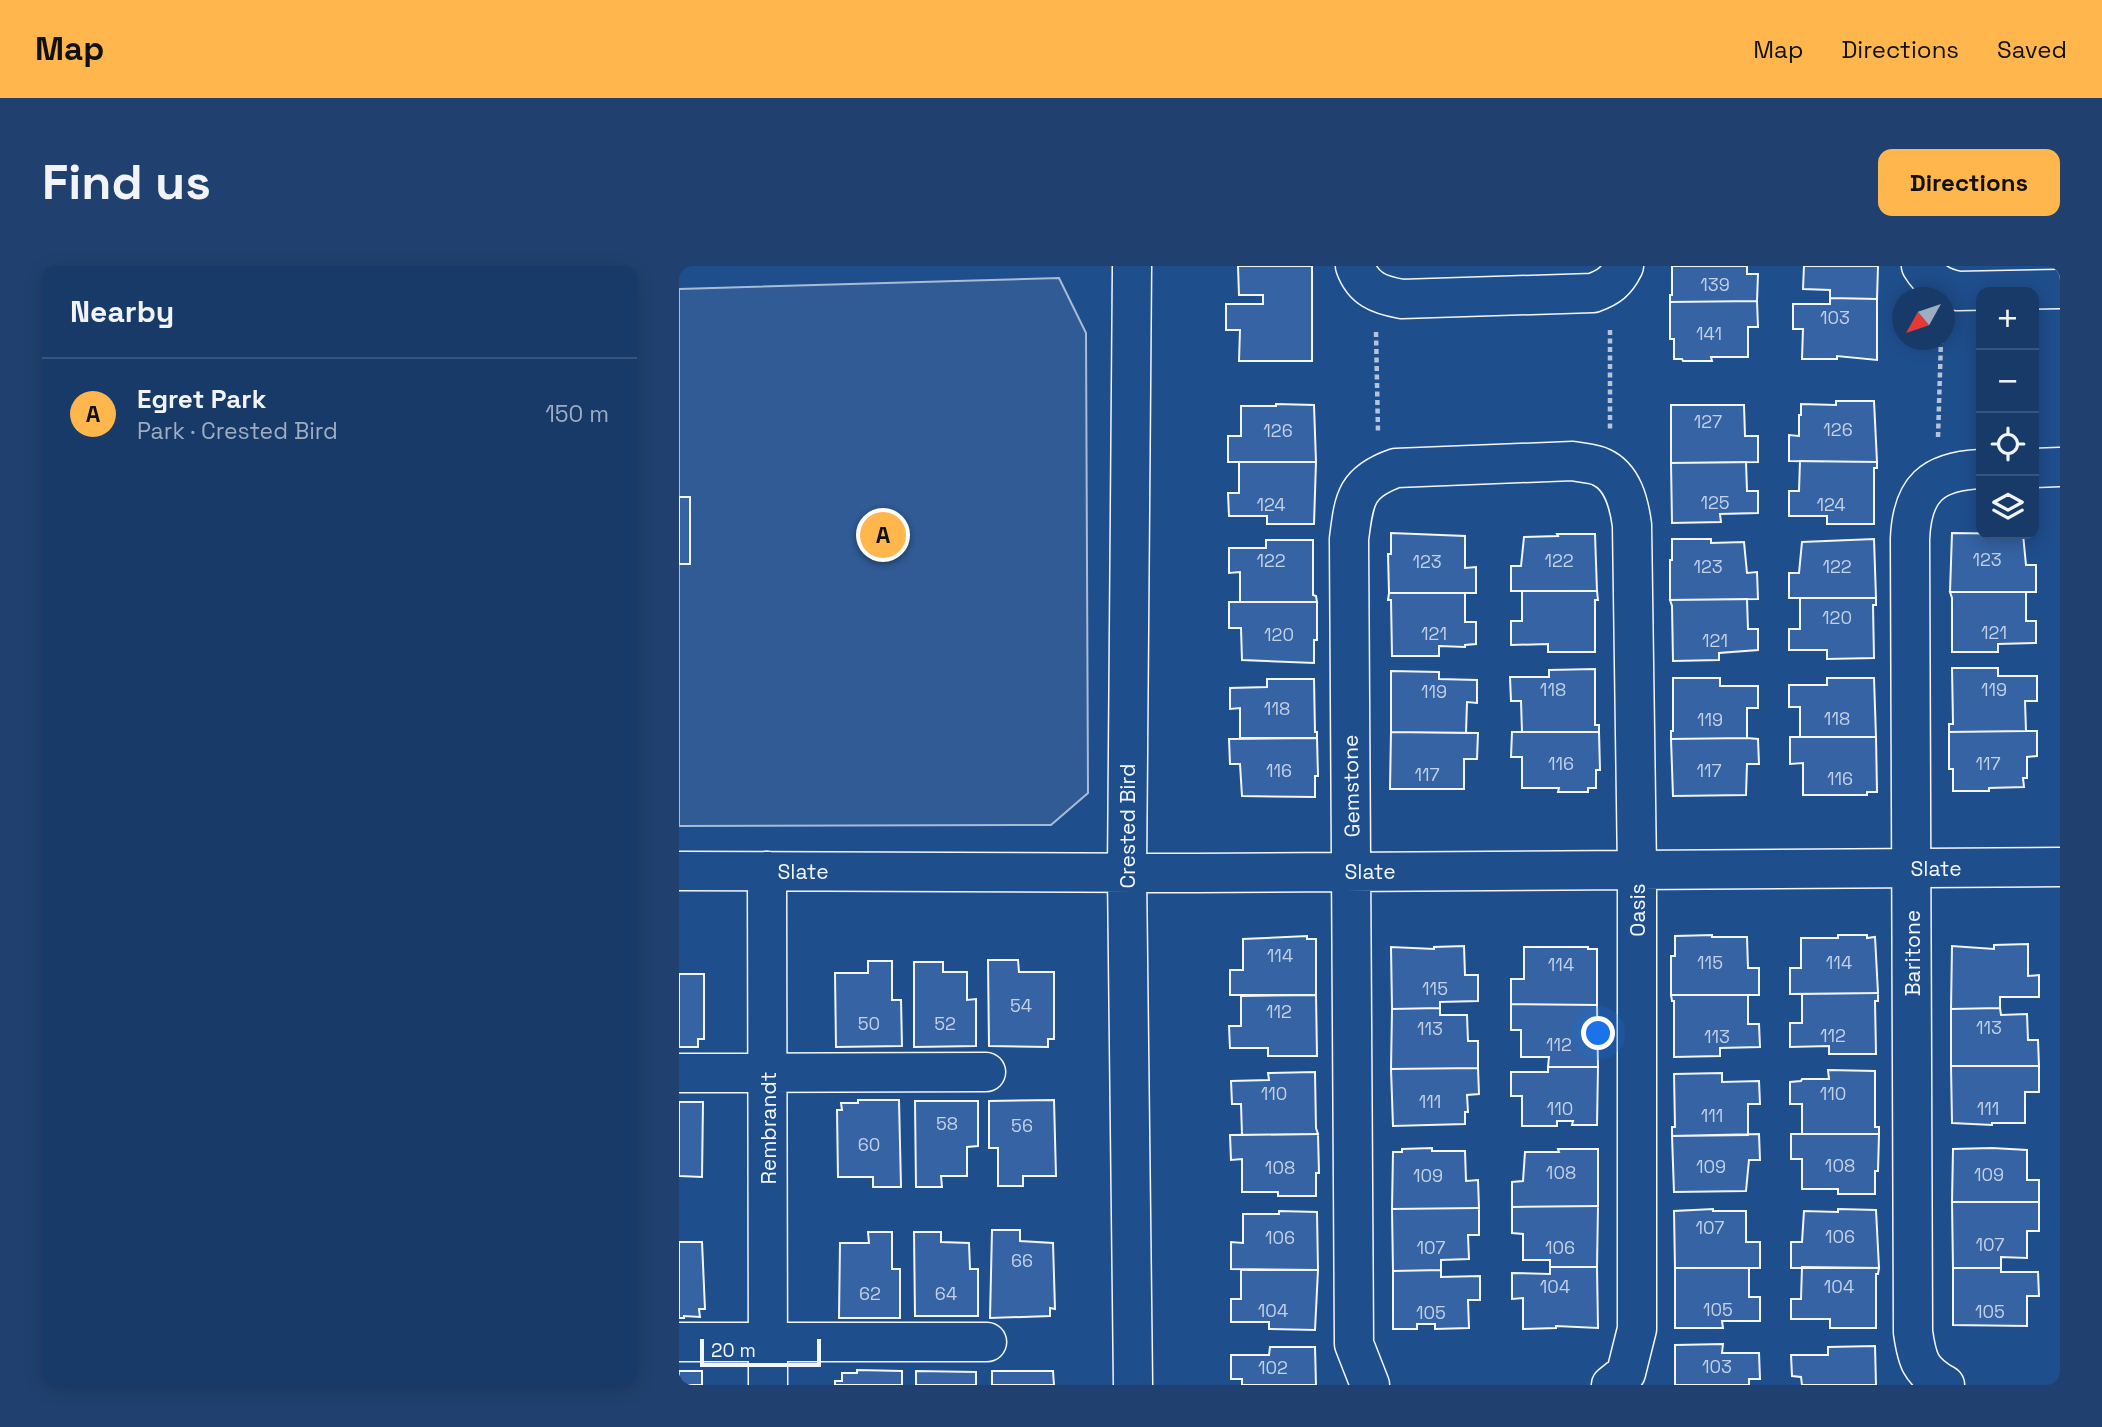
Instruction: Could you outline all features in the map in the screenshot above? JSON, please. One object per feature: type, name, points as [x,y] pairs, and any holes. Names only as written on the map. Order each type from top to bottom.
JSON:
[{"type":"street","name":"Crested Bird","points":[[1132,266],[1126,873],[1133,1385]]},
{"type":"street","points":[[1921,266],[1929,278],[1942,288],[1958,291],[2060,289]]},
{"type":"street","points":[[1365,279],[1402,299],[1593,293],[1617,276]]},
{"type":"street","points":[[1378,475],[1396,468],[1573,461],[1601,467],[1610,474]]},
{"type":"street","points":[[2039,468],[2060,467]]},
{"type":"street","points":[[1937,478],[1958,470],[1976,469]]},
{"type":"street","name":"Oasis","points":[[1610,474],[1619,482],[1624,492],[1632,525],[1637,870],[1637,1329],[1626,1373],[1611,1385]]},
{"type":"street","name":"Gemstone","points":[[1370,1385],[1354,1345],[1349,538],[1353,504],[1368,481],[1378,475]]},
{"type":"street","name":"Baritone","points":[[1937,478],[1920,494],[1911,518],[1913,1332],[1916,1357],[1930,1376],[1945,1385]]},
{"type":"street","name":"Slate","points":[[679,871],[1126,873],[2060,867]]},
{"type":"street","name":"Rembrandt","points":[[767,871],[768,1385]]},
{"type":"street","points":[[679,1073],[986,1072]]},
{"type":"street","points":[[679,1342],[987,1342]]},
{"type":"path","points":[[1610,474],[1617,276]]},
{"type":"path","points":[[1365,279],[1378,475]]},
{"type":"path","points":[[1937,478],[1941,350]]},
{"type":"shaded area","points":[[1059,278],[1086,333],[1088,793],[1051,825],[679,826],[679,289]]},
{"type":"building","points":[[1238,266],[1312,266],[1312,361],[1239,361],[1240,330],[1226,330],[1226,304],[1263,304],[1263,295],[1239,295]]},
{"type":"building","points":[[1672,266],[1747,266],[1747,274],[1758,274],[1757,301],[1670,302]]},
{"type":"building","points":[[1804,266],[1878,266],[1877,299],[1830,298],[1830,290],[1803,289]]},
{"type":"building","points":[[1830,298],[1877,299],[1877,360],[1837,356],[1837,359],[1802,359],[1803,329],[1793,329],[1793,304],[1830,304]]},
{"type":"building","points":[[1757,301],[1758,327],[1748,327],[1748,357],[1711,357],[1712,361],[1674,359],[1674,339],[1670,339],[1670,302]]},
{"type":"building","points":[[1836,401],[1874,401],[1877,462],[1789,461],[1789,435],[1799,436],[1801,404],[1836,405]]},
{"type":"building","points":[[1314,405],[1316,462],[1228,462],[1228,436],[1241,436],[1241,406]]},
{"type":"building","points":[[1671,405],[1744,405],[1745,436],[1758,436],[1758,462],[1671,463]]},
{"type":"building","points":[[1800,461],[1877,462],[1877,468],[1874,468],[1874,524],[1827,524],[1827,516],[1789,516],[1789,491],[1799,491]]},
{"type":"building","points":[[1239,462],[1316,462],[1314,524],[1267,524],[1267,516],[1229,516],[1228,493],[1239,493]]},
{"type":"building","points":[[1746,462],[1747,491],[1758,491],[1758,513],[1720,514],[1721,522],[1672,523],[1671,463]]},
{"type":"building","points":[[679,497],[690,497],[690,564],[679,564]]},
{"type":"building","points":[[1391,533],[1465,536],[1465,568],[1476,567],[1476,593],[1389,593],[1388,554],[1391,554]]},
{"type":"building","points":[[1952,533],[1976,533],[1976,539],[2023,539],[2026,565],[2036,565],[2036,592],[1950,592]]},
{"type":"building","points":[[1557,534],[1595,534],[1597,591],[1511,591],[1511,566],[1521,566],[1524,537],[1558,536]]},
{"type":"building","points":[[1672,539],[1711,539],[1711,543],[1744,542],[1747,573],[1757,572],[1758,599],[1670,600]]},
{"type":"building","points":[[1874,539],[1876,598],[1789,598],[1789,573],[1799,573],[1802,542]]},
{"type":"building","points":[[1266,540],[1313,540],[1313,595],[1316,596],[1317,602],[1240,602],[1240,572],[1229,573],[1229,548],[1266,548]]},
{"type":"building","points":[[1522,591],[1597,591],[1595,652],[1548,652],[1548,644],[1511,645],[1511,621],[1522,621]]},
{"type":"building","points":[[1950,592],[2026,592],[2026,621],[2036,621],[2036,643],[1998,644],[1998,652],[1952,652]]},
{"type":"building","points":[[1389,593],[1465,593],[1465,622],[1476,622],[1476,644],[1465,647],[1439,646],[1439,656],[1392,656]]},
{"type":"building","points":[[1800,598],[1876,598],[1876,605],[1873,605],[1874,658],[1827,659],[1827,650],[1789,650],[1789,629],[1800,629]]},
{"type":"building","points":[[1747,599],[1748,629],[1758,629],[1758,650],[1719,653],[1719,660],[1673,661],[1670,600]]},
{"type":"building","points":[[1229,602],[1317,602],[1314,663],[1242,660],[1241,628],[1229,628]]},
{"type":"building","points":[[1952,668],[1998,668],[1998,676],[2037,676],[2037,701],[2025,701],[2026,731],[1949,732],[1949,724],[1953,724]]},
{"type":"building","points":[[1595,669],[1595,725],[1599,725],[1599,732],[1522,732],[1521,701],[1511,701],[1510,677],[1549,677],[1549,670]]},
{"type":"building","points":[[1391,671],[1439,672],[1439,679],[1477,680],[1477,703],[1467,702],[1466,733],[1391,732]]},
{"type":"building","points":[[1673,678],[1720,678],[1720,686],[1758,686],[1758,708],[1747,708],[1747,738],[1671,739]]},
{"type":"building","points":[[1827,678],[1874,678],[1876,737],[1800,737],[1800,707],[1789,707],[1789,685],[1827,685]]},
{"type":"building","points":[[1267,679],[1314,679],[1317,738],[1240,738],[1240,708],[1230,709],[1230,688],[1267,687]]},
{"type":"building","points":[[2037,731],[2037,756],[2027,757],[2024,787],[1953,791],[1953,769],[1949,769],[1949,732]]},
{"type":"building","points":[[1391,732],[1478,733],[1477,759],[1464,759],[1464,789],[1390,789]]},
{"type":"building","points":[[1512,732],[1599,732],[1600,770],[1596,770],[1596,788],[1588,788],[1588,792],[1558,792],[1559,788],[1522,788],[1522,757],[1511,757]]},
{"type":"building","points":[[1790,737],[1876,737],[1877,792],[1867,792],[1867,795],[1803,795],[1803,763],[1790,764]]},
{"type":"building","points":[[1317,738],[1318,776],[1315,776],[1315,797],[1242,796],[1240,764],[1230,764],[1229,739]]},
{"type":"building","points":[[1671,739],[1758,739],[1759,764],[1747,764],[1746,795],[1673,796]]},
{"type":"building","points":[[1838,935],[1875,937],[1878,993],[1790,994],[1790,968],[1801,968],[1801,938],[1838,938]]},
{"type":"building","points":[[1307,936],[1307,939],[1316,939],[1316,995],[1230,995],[1230,970],[1243,970],[1243,939]]},
{"type":"building","points":[[1675,936],[1747,937],[1748,968],[1759,968],[1759,995],[1671,995],[1671,956],[1675,956]]},
{"type":"building","points":[[2028,944],[2028,976],[2039,975],[2039,997],[2000,997],[2000,1008],[1951,1009],[1952,946],[1994,949],[1994,945]]},
{"type":"building","points":[[1464,946],[1465,975],[1478,975],[1478,1001],[1440,1002],[1440,1008],[1392,1009],[1391,947],[1434,949]]},
{"type":"building","points":[[1524,947],[1597,949],[1597,1005],[1511,1004],[1511,979],[1524,979]]},
{"type":"building","points":[[988,960],[1018,960],[1019,972],[1054,972],[1054,1039],[1048,1039],[1048,1047],[989,1046]]},
{"type":"building","points":[[868,961],[892,961],[892,1000],[901,1000],[902,1046],[836,1047],[835,973],[868,973]]},
{"type":"building","points":[[914,962],[943,962],[943,972],[967,972],[967,1000],[976,999],[976,1046],[914,1047]]},
{"type":"building","points":[[679,974],[704,974],[704,1039],[698,1039],[698,1047],[679,1047]]},
{"type":"building","points":[[1878,993],[1878,1001],[1875,1001],[1876,1054],[1829,1054],[1829,1046],[1790,1047],[1790,1023],[1802,1023],[1802,994]]},
{"type":"building","points":[[1316,995],[1317,1056],[1268,1056],[1268,1048],[1230,1048],[1229,1026],[1241,1026],[1241,996]]},
{"type":"building","points":[[1671,995],[1748,995],[1748,1024],[1759,1024],[1760,1047],[1720,1048],[1720,1056],[1674,1057],[1674,1001]]},
{"type":"building","points":[[1511,1004],[1597,1005],[1598,1067],[1548,1067],[1549,1057],[1521,1057],[1521,1030],[1511,1030]]},
{"type":"building","points":[[1440,1008],[1440,1015],[1467,1015],[1468,1041],[1478,1041],[1478,1068],[1391,1069],[1392,1009]]},
{"type":"building","points":[[2000,1008],[2001,1015],[2027,1014],[2028,1040],[2038,1040],[2039,1066],[1951,1066],[1951,1009]]},
{"type":"building","points":[[1951,1066],[2039,1066],[2039,1092],[2025,1092],[2025,1123],[1952,1123]]},
{"type":"building","points":[[1548,1067],[1598,1067],[1597,1125],[1572,1125],[1573,1121],[1557,1121],[1557,1126],[1522,1126],[1522,1096],[1511,1096],[1511,1072],[1548,1072]]},
{"type":"building","points":[[1478,1068],[1479,1094],[1467,1095],[1468,1112],[1465,1112],[1465,1124],[1393,1126],[1391,1069]]},
{"type":"building","points":[[1828,1070],[1875,1071],[1875,1127],[1879,1127],[1879,1134],[1802,1134],[1802,1104],[1790,1104],[1790,1082],[1829,1079]]},
{"type":"building","points":[[1315,1072],[1318,1134],[1242,1135],[1241,1104],[1232,1104],[1231,1081],[1269,1080],[1268,1073]]},
{"type":"building","points":[[1722,1073],[1722,1082],[1759,1081],[1760,1104],[1748,1104],[1748,1135],[1672,1136],[1672,1127],[1675,1127],[1674,1074]]},
{"type":"building","points":[[858,1100],[899,1100],[901,1187],[873,1187],[873,1177],[838,1177],[837,1110],[842,1110],[841,1103],[858,1103]]},
{"type":"building","points":[[1054,1100],[1056,1176],[1023,1176],[1023,1186],[998,1186],[998,1148],[989,1148],[989,1101]]},
{"type":"building","points":[[915,1101],[978,1101],[978,1146],[967,1147],[967,1176],[941,1176],[942,1187],[916,1187]]},
{"type":"building","points":[[679,1102],[703,1102],[702,1177],[679,1176]]},
{"type":"building","points":[[1318,1134],[1319,1173],[1316,1173],[1316,1196],[1242,1192],[1242,1159],[1231,1160],[1230,1135]]},
{"type":"building","points":[[1759,1134],[1760,1160],[1749,1160],[1746,1191],[1674,1192],[1672,1136]]},
{"type":"building","points":[[1791,1134],[1879,1134],[1875,1194],[1838,1194],[1838,1189],[1802,1189],[1802,1159],[1791,1159]]},
{"type":"building","points":[[1432,1148],[1432,1151],[1465,1151],[1466,1181],[1478,1180],[1479,1208],[1392,1209],[1393,1152]]},
{"type":"building","points":[[1558,1149],[1598,1149],[1598,1206],[1512,1207],[1512,1182],[1523,1181],[1525,1152],[1559,1152]]},
{"type":"building","points":[[1953,1149],[2027,1150],[2027,1180],[2039,1180],[2039,1202],[1952,1202]]},
{"type":"building","points":[[1952,1202],[2039,1202],[2039,1231],[2027,1231],[2027,1258],[2001,1257],[2001,1268],[1953,1268]]},
{"type":"building","points":[[1598,1206],[1597,1267],[1550,1267],[1550,1260],[1523,1260],[1523,1234],[1512,1233],[1512,1207]]},
{"type":"building","points":[[1479,1208],[1479,1235],[1468,1235],[1469,1259],[1441,1260],[1441,1270],[1393,1271],[1392,1209]]},
{"type":"building","points":[[1838,1209],[1876,1210],[1879,1268],[1791,1268],[1791,1242],[1802,1242],[1804,1211],[1838,1212]]},
{"type":"building","points":[[1279,1211],[1317,1212],[1318,1270],[1231,1269],[1231,1242],[1243,1243],[1243,1214],[1279,1214]]},
{"type":"building","points":[[1674,1211],[1746,1211],[1746,1242],[1760,1242],[1760,1268],[1675,1268]]},
{"type":"building","points":[[992,1230],[1020,1230],[1020,1241],[1053,1243],[1055,1309],[1050,1308],[1050,1316],[990,1318]]},
{"type":"building","points":[[868,1232],[892,1232],[892,1269],[900,1269],[900,1318],[839,1318],[840,1243],[869,1243]]},
{"type":"building","points":[[914,1232],[941,1232],[941,1242],[969,1243],[970,1269],[978,1269],[978,1316],[915,1316]]},
{"type":"building","points":[[679,1242],[702,1242],[705,1309],[699,1309],[700,1317],[679,1318]]},
{"type":"building","points":[[1550,1267],[1597,1267],[1598,1328],[1556,1326],[1523,1329],[1523,1298],[1512,1299],[1512,1273],[1550,1274]]},
{"type":"building","points":[[1802,1267],[1879,1268],[1876,1274],[1876,1328],[1830,1328],[1830,1319],[1791,1319],[1791,1299],[1801,1299]]},
{"type":"building","points":[[1675,1268],[1749,1268],[1749,1297],[1760,1297],[1760,1321],[1722,1321],[1723,1328],[1675,1328]]},
{"type":"building","points":[[1953,1268],[2001,1268],[2001,1272],[2038,1272],[2039,1296],[2027,1296],[2027,1326],[1953,1325]]},
{"type":"building","points":[[1241,1270],[1318,1270],[1315,1330],[1269,1329],[1269,1322],[1231,1322],[1231,1299],[1241,1299]]},
{"type":"building","points":[[1441,1270],[1441,1277],[1480,1276],[1480,1300],[1468,1300],[1469,1328],[1435,1329],[1435,1324],[1417,1324],[1417,1329],[1393,1329],[1393,1271]]},
{"type":"building","points":[[1723,1344],[1722,1353],[1759,1353],[1760,1379],[1749,1379],[1749,1385],[1675,1385],[1675,1345]]},
{"type":"building","points":[[1875,1346],[1876,1385],[1802,1385],[1801,1377],[1792,1376],[1791,1355],[1828,1355],[1828,1347]]},
{"type":"building","points":[[1270,1347],[1315,1347],[1316,1385],[1242,1385],[1242,1379],[1231,1379],[1231,1355],[1269,1355]]},
{"type":"building","points":[[857,1370],[902,1371],[902,1385],[835,1385],[835,1381],[842,1381],[842,1373],[857,1373]]},
{"type":"building","points":[[679,1371],[702,1371],[702,1385],[679,1385]]},
{"type":"building","points":[[916,1371],[976,1372],[976,1385],[916,1385]]},
{"type":"building","points":[[992,1371],[1053,1371],[1054,1385],[992,1385]]},
{"type":"place","name":"Egret Park","points":[[883,535]]}]
